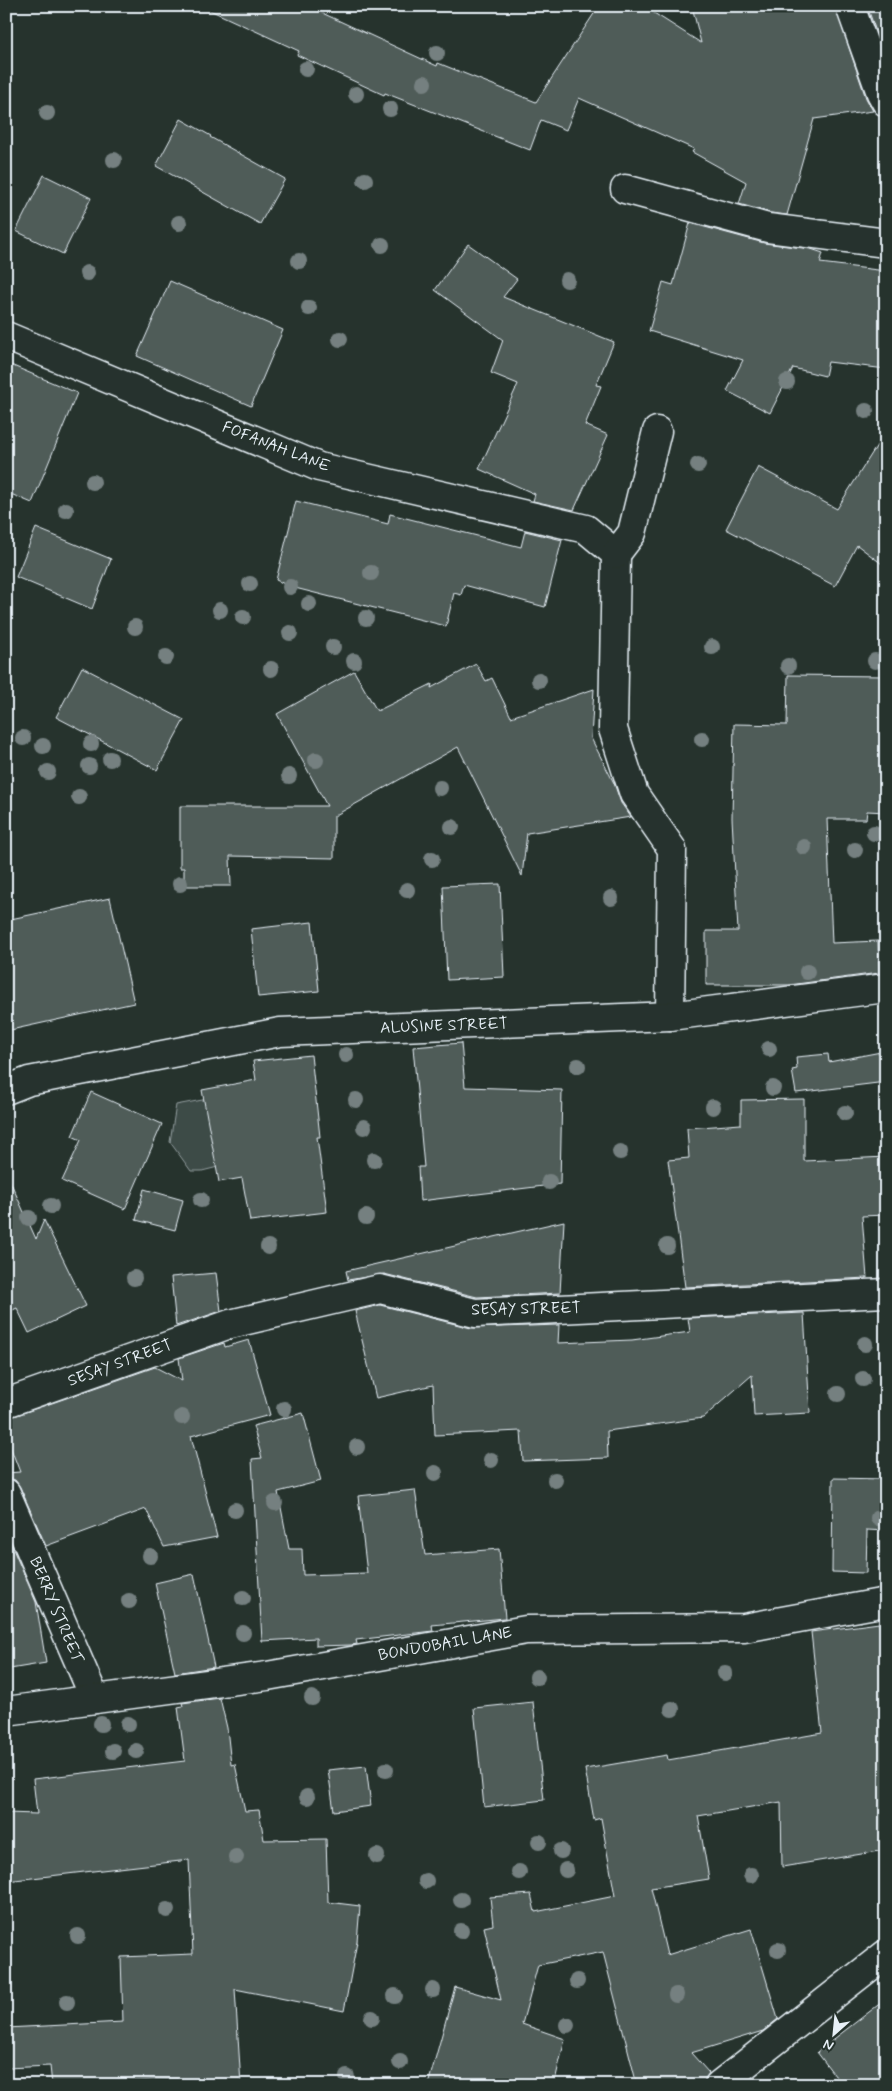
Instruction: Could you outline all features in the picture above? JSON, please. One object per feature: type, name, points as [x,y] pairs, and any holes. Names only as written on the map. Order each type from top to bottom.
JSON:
[{"type":"street","points":[[850,6],[880,93],[886,102]]},
{"type":"street","points":[[625,189],[768,228],[886,243]]},
{"type":"street","name":"FOFANAH LANE","points":[[6,336],[319,467],[586,529],[616,554]]},
{"type":"street","points":[[657,431],[632,533],[616,554],[613,729],[634,794],[672,848],[670,1016]]},
{"type":"street","name":"ALUSINE STREET","points":[[6,1090],[29,1081],[280,1032],[670,1016],[886,988]]},
{"type":"street","name":"SESAY STREET","points":[[6,1404],[230,1324],[380,1290],[475,1313],[886,1293]]},
{"type":"street","name":"BERRY STREET","points":[[6,1493],[95,1699]]},
{"type":"street","name":"BONDOBAIL LANE","points":[[6,1711],[267,1676],[526,1630],[744,1628],[886,1602]]},
{"type":"street","points":[[719,2085],[886,1954]]},
{"type":"shaded area","points":[[213,1098],[222,1166],[202,1171],[191,1171],[170,1142],[176,1105]]},
{"type":"building","points":[[201,6],[307,6],[437,66],[438,63],[536,102],[599,6],[643,6],[701,43],[692,6],[835,6],[866,98],[873,111],[814,119],[787,215],[771,213],[739,204],[746,182],[692,152],[694,149],[579,98],[566,130],[541,120],[530,150],[385,93],[384,95],[297,55],[299,51]]},
{"type":"building","points":[[867,6],[886,6],[886,60]]},
{"type":"building","points":[[181,119],[285,179],[260,224],[156,166]]},
{"type":"building","points":[[44,175],[91,198],[63,254],[16,231]]},
{"type":"building","points":[[690,223],[764,243],[811,249],[823,253],[820,263],[886,271],[886,369],[828,362],[825,376],[793,368],[770,413],[727,391],[743,360],[649,331],[663,282],[673,285]]},
{"type":"building","points":[[468,244],[517,279],[503,297],[614,342],[596,385],[601,386],[585,425],[608,435],[574,510],[533,501],[535,494],[479,469],[518,384],[491,373],[503,340],[435,290]]},
{"type":"building","points":[[170,281],[283,330],[251,406],[137,356]]},
{"type":"building","points":[[6,363],[77,393],[32,503],[6,492]]},
{"type":"building","points":[[886,431],[886,567],[857,545],[835,586],[726,529],[758,467],[837,509]]},
{"type":"building","points":[[296,501],[388,524],[390,514],[521,547],[525,531],[562,540],[545,607],[464,585],[461,595],[454,593],[446,626],[291,587],[276,580]]},
{"type":"building","points":[[36,528],[111,559],[92,609],[16,577]]},
{"type":"building","points":[[476,664],[486,681],[492,678],[511,717],[594,689],[591,738],[614,783],[621,803],[631,817],[527,833],[522,876],[458,747],[334,816],[334,858],[230,856],[231,886],[184,886],[184,868],[180,868],[180,806],[327,806],[277,714],[354,671],[377,711],[432,684],[431,688]]},
{"type":"building","points":[[82,667],[184,720],[157,770],[56,717]]},
{"type":"building","points":[[788,675],[886,676],[886,812],[867,811],[866,819],[827,819],[832,943],[878,941],[879,973],[789,985],[706,985],[706,931],[738,931],[732,818],[734,724],[787,725]]},
{"type":"building","points":[[500,884],[504,977],[447,980],[443,886]]},
{"type":"building","points":[[110,898],[134,1003],[6,1031],[6,920]]},
{"type":"building","points":[[312,922],[319,991],[258,997],[251,929]]},
{"type":"building","points":[[461,1043],[465,1087],[562,1090],[560,1184],[420,1201],[418,1167],[424,1167],[413,1047]]},
{"type":"building","points":[[886,1051],[886,1082],[796,1093],[792,1070],[797,1069],[796,1057],[828,1054],[829,1062]]},
{"type":"building","points":[[311,1055],[320,1137],[317,1137],[327,1212],[250,1221],[242,1178],[219,1182],[202,1090],[256,1080],[253,1061]]},
{"type":"building","points":[[91,1092],[162,1124],[125,1209],[62,1181],[81,1140],[72,1136]]},
{"type":"building","points":[[804,1099],[804,1161],[886,1157],[886,1215],[862,1216],[867,1278],[685,1287],[668,1160],[689,1158],[687,1128],[741,1124],[741,1100]]},
{"type":"building","points":[[6,1172],[36,1239],[44,1220],[86,1306],[29,1333],[17,1308],[6,1313]]},
{"type":"building","points":[[144,1189],[183,1200],[175,1230],[136,1220]]},
{"type":"building","points":[[564,1221],[560,1293],[477,1297],[384,1274],[348,1280],[346,1271]]},
{"type":"building","points":[[216,1273],[221,1311],[176,1326],[171,1277]]},
{"type":"building","points":[[380,1305],[471,1328],[559,1325],[558,1343],[632,1340],[690,1332],[688,1318],[804,1313],[810,1413],[754,1416],[752,1375],[703,1418],[607,1431],[608,1458],[523,1461],[521,1431],[435,1435],[433,1385],[376,1398],[355,1311]]},
{"type":"building","points":[[249,1340],[270,1415],[191,1436],[217,1537],[164,1547],[146,1509],[46,1546],[20,1487],[15,1480],[6,1478],[6,1473],[20,1472],[6,1436],[6,1419],[155,1367],[182,1381],[179,1358],[224,1343],[225,1347]]},
{"type":"building","points":[[303,1413],[321,1481],[278,1492],[289,1549],[302,1549],[303,1575],[367,1573],[358,1496],[415,1490],[425,1555],[499,1549],[505,1618],[432,1625],[433,1631],[356,1640],[357,1644],[352,1645],[316,1646],[316,1638],[262,1641],[252,1459],[262,1458],[253,1426]]},
{"type":"building","points":[[833,1478],[886,1479],[886,1531],[867,1530],[866,1573],[832,1572]]},
{"type":"building","points":[[6,1533],[36,1602],[46,1663],[10,1669],[6,1644]]},
{"type":"building","points":[[194,1574],[214,1667],[175,1673],[155,1583]]},
{"type":"building","points":[[879,1623],[886,1680],[886,1850],[782,1867],[781,1802],[698,1816],[709,1879],[651,1888],[667,1955],[751,1929],[778,2019],[763,2031],[691,2053],[709,2073],[704,2085],[637,2085],[603,1952],[538,1965],[522,2024],[565,2039],[554,2085],[428,2085],[455,1987],[501,2000],[484,1927],[493,1925],[490,1897],[531,1894],[535,1912],[615,1896],[601,1818],[594,1820],[585,1769],[667,1755],[668,1760],[822,1733],[811,1632]]},
{"type":"building","points":[[220,1698],[227,1728],[231,1765],[235,1764],[245,1811],[259,1810],[264,1840],[326,1839],[328,1902],[360,1906],[357,1942],[344,2011],[235,1989],[241,2085],[178,2085],[177,2079],[52,2085],[50,2066],[6,2068],[6,2028],[123,2022],[121,1957],[193,1954],[189,1860],[6,1881],[6,1813],[37,1814],[33,1779],[185,1761],[178,1707],[183,1706],[182,1703]]},
{"type":"building","points":[[533,1702],[544,1800],[484,1807],[474,1708]]},
{"type":"building","points":[[366,1766],[371,1806],[334,1811],[328,1770]]},
{"type":"building","points":[[886,1999],[886,2085],[842,2085],[817,2052]]}]
